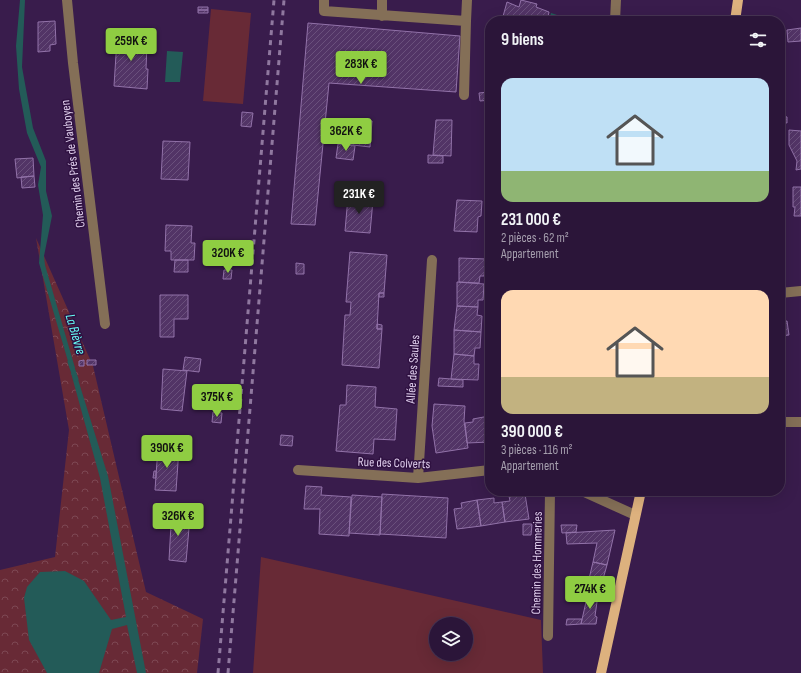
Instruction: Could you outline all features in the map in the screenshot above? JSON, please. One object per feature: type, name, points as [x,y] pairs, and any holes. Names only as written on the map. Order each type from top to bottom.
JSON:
[{"type":"main road","points":[[736,16],[738,0]]},
{"type":"main road","points":[[601,673],[640,496]]},
{"type":"street","name":"Chemin des Prés de Vauboyen","points":[[67,0],[104,324]]},
{"type":"street","points":[[324,0],[324,11],[466,21]]},
{"type":"street","points":[[382,0],[382,16]]},
{"type":"street","points":[[464,95],[467,0]]},
{"type":"street","points":[[615,16],[616,0]]},
{"type":"street","name":"Allée des Saules","points":[[418,478],[432,260]]},
{"type":"street","points":[[785,293],[801,292]]},
{"type":"street","points":[[785,422],[801,422]]},
{"type":"street","name":"Rue des Colverts","points":[[298,470],[418,478],[485,471]]},
{"type":"street","name":"Chemin des Hommeries","points":[[548,636],[550,496]]},
{"type":"street","points":[[593,496],[635,515]]},
{"type":"green space","points":[[211,9],[251,13],[243,104],[203,101]]},
{"type":"green space","points":[[36,238],[93,366],[146,592],[203,619],[197,673],[0,673],[0,570],[55,557],[69,430]]},
{"type":"green space","points":[[261,557],[541,620],[543,673],[253,673]]},
{"type":"shaded area","points":[[20,0],[25,0],[22,67],[33,128],[46,161],[46,191],[52,216],[44,256],[45,265],[75,368],[70,368],[39,263],[43,215],[38,185],[41,167],[27,133],[19,89],[16,46]]},
{"type":"shaded area","points":[[551,13],[560,16],[550,16]]},
{"type":"shaded area","points":[[167,51],[183,52],[180,82],[165,82]]},
{"type":"shaded area","points":[[71,373],[76,373],[108,476],[146,673],[137,673],[127,625],[112,629],[99,673],[47,673],[29,640],[24,598],[27,587],[40,572],[65,571],[84,581],[111,620],[126,617],[100,478]]},
{"type":"building","points":[[521,0],[537,4],[536,7],[549,12],[548,16],[503,16],[507,2],[519,7]]},
{"type":"building","points":[[198,7],[208,7],[208,10],[198,10]]},
{"type":"building","points":[[198,10],[208,10],[208,13],[198,13]]},
{"type":"building","points":[[55,21],[56,44],[50,45],[50,51],[38,52],[38,22]]},
{"type":"building","points":[[308,23],[460,36],[456,92],[329,83],[315,225],[291,224]]},
{"type":"building","points":[[801,28],[801,41],[788,42],[787,30]]},
{"type":"building","points":[[120,33],[143,34],[147,44],[147,89],[114,86],[117,39]]},
{"type":"building","points":[[485,92],[485,100],[480,101],[479,93]]},
{"type":"building","points":[[242,112],[253,113],[251,127],[241,126]]},
{"type":"building","points":[[785,116],[787,117],[787,123],[785,123]]},
{"type":"building","points":[[346,119],[372,121],[370,147],[344,144]]},
{"type":"building","points":[[436,120],[452,120],[451,156],[433,155]]},
{"type":"building","points":[[789,130],[801,131],[801,169],[796,170],[797,161],[789,145]]},
{"type":"building","points":[[163,141],[190,142],[188,180],[161,179]]},
{"type":"building","points":[[338,144],[355,146],[353,160],[336,158]]},
{"type":"building","points":[[428,155],[443,156],[443,163],[428,163]]},
{"type":"building","points":[[33,158],[34,176],[17,178],[15,159]]},
{"type":"building","points":[[34,176],[35,187],[22,188],[21,177]]},
{"type":"building","points":[[793,187],[801,187],[801,216],[794,216],[795,207],[793,207]]},
{"type":"building","points":[[348,197],[373,200],[370,233],[345,231]]},
{"type":"building","points":[[457,200],[482,201],[481,216],[478,217],[477,232],[454,231]]},
{"type":"building","points":[[166,225],[192,226],[191,243],[195,243],[194,260],[171,260],[171,251],[165,251]]},
{"type":"building","points":[[350,252],[387,255],[384,293],[379,293],[377,329],[382,329],[379,368],[342,365],[345,315],[350,315],[351,302],[346,302]]},
{"type":"building","points":[[459,258],[485,259],[484,276],[480,276],[479,283],[459,282]]},
{"type":"building","points":[[175,260],[188,260],[188,272],[174,272]]},
{"type":"building","points":[[296,263],[304,264],[304,274],[296,274]]},
{"type":"building","points":[[224,270],[232,270],[231,279],[223,279]]},
{"type":"building","points":[[457,282],[484,284],[483,300],[478,300],[478,307],[457,306]]},
{"type":"building","points":[[379,293],[384,293],[384,297],[379,297]]},
{"type":"building","points":[[160,295],[188,295],[188,319],[174,319],[174,337],[160,337]]},
{"type":"building","points":[[457,306],[478,307],[477,315],[482,316],[481,332],[454,330]]},
{"type":"building","points":[[785,321],[787,321],[789,335],[785,335]]},
{"type":"building","points":[[377,324],[382,325],[382,329],[377,329]]},
{"type":"building","points":[[454,330],[481,332],[480,348],[475,348],[474,356],[454,354]]},
{"type":"building","points":[[454,354],[474,356],[474,364],[479,364],[478,380],[451,379]]},
{"type":"building","points":[[185,357],[201,359],[199,372],[183,370]]},
{"type":"building","points":[[84,360],[84,366],[79,366],[79,361]]},
{"type":"building","points":[[87,360],[96,360],[96,365],[87,365]]},
{"type":"building","points":[[163,369],[187,371],[182,411],[161,409]]},
{"type":"building","points":[[439,378],[463,380],[463,387],[438,386]]},
{"type":"building","points":[[347,385],[376,387],[375,407],[397,409],[395,440],[374,439],[373,454],[336,451],[340,405],[346,405]]},
{"type":"building","points":[[434,404],[465,406],[464,421],[468,448],[436,453],[432,426]]},
{"type":"building","points":[[213,412],[222,413],[221,423],[212,422]]},
{"type":"building","points":[[485,417],[485,442],[467,443],[465,423],[473,422],[473,419]]},
{"type":"building","points":[[281,435],[293,436],[292,446],[280,445]]},
{"type":"building","points":[[158,447],[179,448],[176,491],[155,490]]},
{"type":"building","points":[[154,471],[156,471],[156,478],[153,478]]},
{"type":"building","points":[[306,486],[322,487],[321,495],[351,497],[349,536],[319,534],[320,509],[304,509]]},
{"type":"building","points":[[382,494],[448,498],[446,538],[380,534]]},
{"type":"building","points":[[352,495],[382,497],[380,535],[349,533]]},
{"type":"building","points":[[509,496],[525,496],[529,519],[505,522],[502,502],[510,501]]},
{"type":"building","points":[[494,498],[494,503],[502,502],[505,522],[481,526],[477,500]]},
{"type":"building","points":[[477,500],[481,526],[457,529],[454,509],[462,508],[461,503]]},
{"type":"building","points":[[164,515],[190,517],[186,562],[169,560],[171,525],[163,525]]},
{"type":"building","points":[[523,524],[532,524],[531,535],[523,535]]},
{"type":"building","points":[[561,525],[577,525],[576,532],[562,533]]},
{"type":"building","points":[[615,530],[607,565],[593,562],[597,543],[567,544],[566,533]]},
{"type":"building","points":[[593,562],[607,565],[603,579],[589,579]]},
{"type":"building","points":[[588,593],[598,595],[595,616],[597,617],[596,624],[581,624]]},
{"type":"building","points":[[567,619],[582,619],[581,624],[566,625]]},
{"type":"waterway","name":"La Bièvre","points":[[70,362],[76,379]]},
{"type":"railway","points":[[218,673],[274,0]]},
{"type":"railway","points":[[228,673],[284,0]]}]
